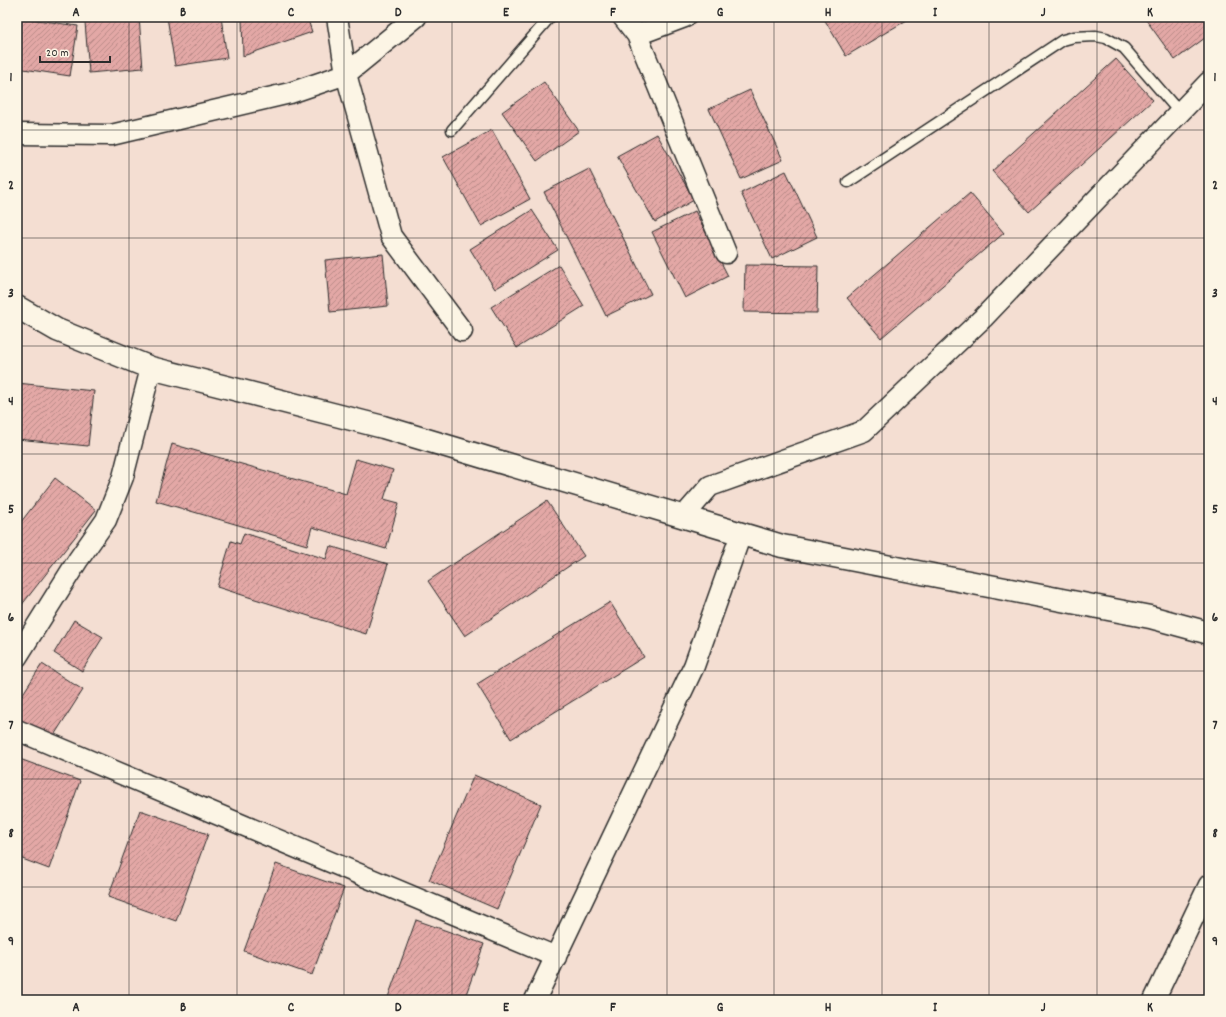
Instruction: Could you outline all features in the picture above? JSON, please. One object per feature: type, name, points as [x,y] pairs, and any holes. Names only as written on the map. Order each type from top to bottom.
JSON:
[{"type":"street","points":[[337,17],[346,74],[391,236],[462,331]]},
{"type":"street","points":[[17,134],[111,135],[290,93],[346,74],[416,17]]},
{"type":"street","points":[[623,17],[637,35],[726,253]]},
{"type":"street","points":[[637,35],[685,17]]},
{"type":"street","points":[[683,517],[710,486],[864,431],[983,318],[1209,82]]},
{"type":"street","points":[[17,307],[57,330],[152,368],[383,427],[782,546],[1150,617],[1209,634]]},
{"type":"street","points":[[17,657],[78,560],[106,520],[123,477],[152,368]]},
{"type":"street","points":[[535,1000],[694,666],[741,534]]},
{"type":"street","points":[[17,730],[556,956]]},
{"type":"street","points":[[1154,1000],[1209,885]]},
{"type":"lane","points":[[452,130],[550,17]]},
{"type":"lane","points":[[848,182],[1063,40],[1074,37],[1085,35],[1106,38],[1124,48],[1180,113]]},
{"type":"building","points":[[17,17],[78,26],[70,76],[17,68]]},
{"type":"building","points":[[139,17],[143,68],[89,73],[85,22]]},
{"type":"building","points":[[167,17],[221,17],[227,58],[175,66]]},
{"type":"building","points":[[242,17],[307,17],[312,32],[243,56]]},
{"type":"building","points":[[823,17],[912,17],[846,56]]},
{"type":"building","points":[[1144,17],[1208,17],[1209,35],[1175,60]]},
{"type":"building","points":[[1116,59],[1153,100],[1029,212],[992,171]]},
{"type":"building","points":[[544,82],[579,131],[537,161],[502,112]]},
{"type":"building","points":[[750,90],[783,160],[741,179],[709,109]]},
{"type":"building","points":[[492,130],[530,199],[481,226],[443,157]]},
{"type":"building","points":[[657,134],[694,200],[655,222],[617,156]]},
{"type":"building","points":[[589,169],[651,294],[606,316],[544,192]]},
{"type":"building","points":[[786,171],[817,237],[772,259],[741,193]]},
{"type":"building","points":[[970,193],[1004,233],[881,338],[847,298]]},
{"type":"building","points":[[532,210],[558,250],[495,289],[470,249]]},
{"type":"building","points":[[695,211],[728,276],[685,298],[652,232]]},
{"type":"building","points":[[383,254],[388,306],[330,312],[325,260]]},
{"type":"building","points":[[559,265],[584,306],[517,348],[491,307]]},
{"type":"building","points":[[745,265],[818,266],[817,313],[744,312]]},
{"type":"building","points":[[17,383],[94,391],[88,446],[17,439]]},
{"type":"building","points":[[172,444],[346,494],[356,459],[393,470],[384,499],[399,503],[386,549],[312,527],[307,545],[156,501]]},
{"type":"building","points":[[55,478],[96,510],[17,611],[17,527]]},
{"type":"building","points":[[547,501],[584,556],[465,636],[428,581]]},
{"type":"building","points":[[244,533],[326,559],[330,546],[388,564],[366,634],[217,587],[231,541],[240,544]]},
{"type":"building","points":[[610,602],[644,657],[511,739],[477,684]]},
{"type":"building","points":[[74,620],[103,637],[82,671],[54,653]]},
{"type":"building","points":[[42,664],[83,690],[51,740],[17,718],[17,703]]},
{"type":"building","points":[[17,758],[80,781],[49,869],[17,857]]},
{"type":"building","points":[[474,775],[541,804],[497,909],[429,880]]},
{"type":"building","points":[[140,810],[208,834],[176,921],[108,897]]},
{"type":"building","points":[[276,864],[344,888],[312,975],[244,951]]},
{"type":"building","points":[[416,920],[484,944],[464,1000],[387,1000]]}]
